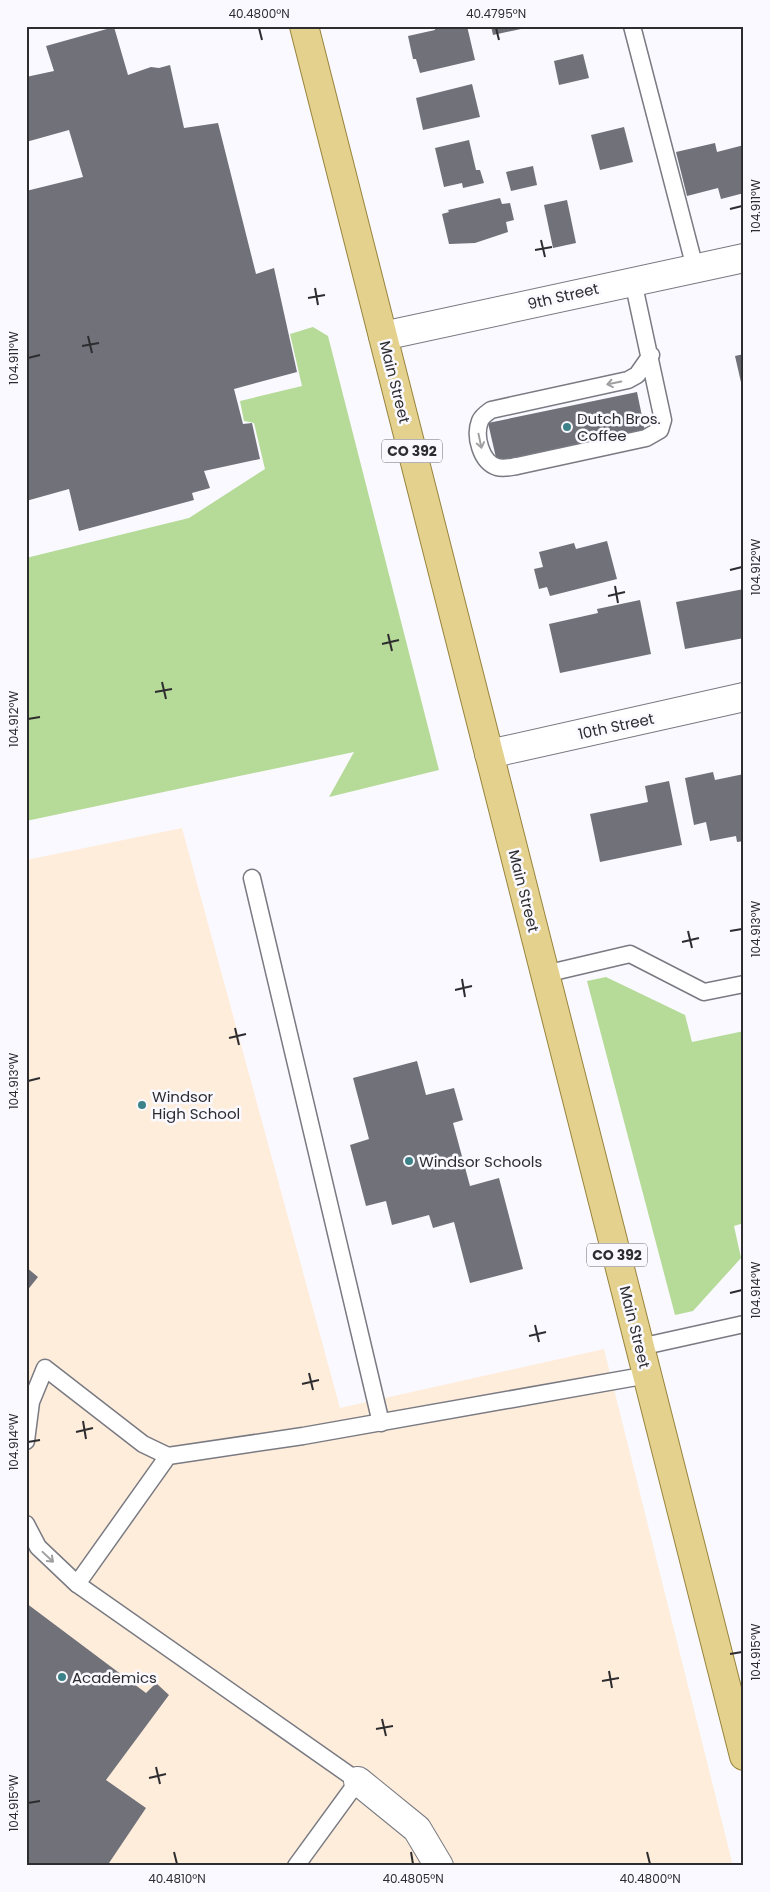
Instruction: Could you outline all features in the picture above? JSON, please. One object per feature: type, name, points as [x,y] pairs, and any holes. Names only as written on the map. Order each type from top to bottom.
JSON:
[{"type":"main road","name":"Main Street","points":[[304,26],[744,1756]]},
{"type":"street","name":"9th Street","points":[[383,336],[744,258]]},
{"type":"street","name":"10th Street","points":[[489,754],[744,698]]},
{"type":"street","points":[[358,1781],[417,1829],[439,1866]]},
{"type":"lane","points":[[632,26],[695,268]]},
{"type":"lane","points":[[633,281],[651,355],[663,420],[660,430],[656,434],[505,468],[495,466],[485,458],[479,444],[478,432],[484,415],[491,410],[628,380],[637,375],[651,355]]},
{"type":"lane","points":[[252,878],[381,1423]]},
{"type":"lane","points":[[545,974],[630,954],[704,992],[744,984]]},
{"type":"lane","points":[[640,1347],[744,1324]]},
{"type":"lane","points":[[26,1440],[30,1402],[45,1368],[143,1444],[168,1456],[381,1423],[648,1375]]},
{"type":"lane","points":[[77,1584],[168,1456]]},
{"type":"lane","points":[[26,1524],[38,1547],[77,1584],[358,1781],[296,1866]]},
{"type":"shaded area","name":"Windsor High School","points":[[182,828],[340,1408],[604,1349],[733,1866],[26,1866],[26,860]]},
{"type":"green space","points":[[313,327],[328,336],[439,770],[329,797],[354,752],[26,821],[26,558],[189,518],[265,469],[254,423],[244,421],[240,401],[302,386],[290,334]]},
{"type":"green space","points":[[606,977],[685,1015],[692,1042],[744,1031],[744,1223],[734,1226],[741,1258],[693,1311],[675,1315],[587,981]]},
{"type":"building","points":[[434,26],[467,26],[475,60],[420,73],[416,59],[413,59],[408,36],[435,30]]},
{"type":"building","points":[[491,26],[520,26],[521,29],[493,35]]},
{"type":"building","points":[[114,27],[128,75],[151,67],[159,68],[170,65],[184,128],[218,123],[256,274],[274,268],[297,372],[234,389],[243,424],[252,423],[260,459],[204,471],[210,488],[192,493],[194,500],[79,531],[69,489],[26,501],[26,191],[83,177],[69,130],[26,142],[26,77],[54,71],[46,46]]},
{"type":"building","points":[[583,54],[589,78],[559,85],[554,61]]},
{"type":"building","points":[[472,84],[480,117],[423,130],[416,98]]},
{"type":"building","points":[[624,127],[633,162],[600,170],[591,135]]},
{"type":"building","points":[[469,140],[476,170],[480,170],[484,183],[463,188],[462,183],[444,187],[435,148]]},
{"type":"building","points":[[715,143],[717,152],[744,145],[744,193],[721,199],[718,188],[687,196],[676,152]]},
{"type":"building","points":[[533,166],[537,185],[511,191],[506,172]]},
{"type":"building","points":[[500,198],[502,204],[510,203],[514,220],[506,222],[508,232],[475,243],[449,244],[442,214],[449,212],[448,210]]},
{"type":"building","points":[[567,200],[576,243],[553,248],[544,205]]},
{"type":"building","points":[[744,354],[744,391],[743,391],[735,356]]},
{"type":"building","name":"Dutch Bros. Coffee","points":[[637,392],[645,431],[497,462],[488,423]]},
{"type":"building","points":[[607,541],[617,579],[550,596],[547,587],[539,589],[534,569],[543,567],[539,552],[574,543],[576,549]]},
{"type":"building","points":[[744,589],[744,638],[685,649],[676,602]]},
{"type":"building","points":[[640,600],[651,654],[560,673],[549,624],[598,613],[597,609]]},
{"type":"building","points":[[713,772],[715,780],[744,774],[744,841],[737,842],[736,836],[710,841],[706,822],[694,825],[685,778]]},
{"type":"building","points":[[669,781],[682,845],[600,862],[590,814],[648,802],[645,786]]},
{"type":"building","name":"Windsor Schools","points":[[417,1061],[426,1095],[454,1088],[463,1120],[453,1123],[470,1186],[499,1178],[523,1269],[470,1283],[454,1222],[433,1228],[429,1215],[392,1225],[386,1201],[366,1206],[350,1145],[369,1139],[353,1078]]},
{"type":"building","points":[[26,1267],[38,1277],[26,1292]]},
{"type":"building","points":[[26,1603],[146,1693],[156,1683],[169,1695],[106,1780],[146,1808],[107,1866],[26,1866]]},
{"type":"place","name":"Dutch Bros. Coffee","points":[[567,427]]},
{"type":"place","name":"Windsor High School","points":[[142,1105]]},
{"type":"place","name":"Windsor Schools","points":[[409,1161]]},
{"type":"place","name":"Academics","points":[[62,1677]]}]
